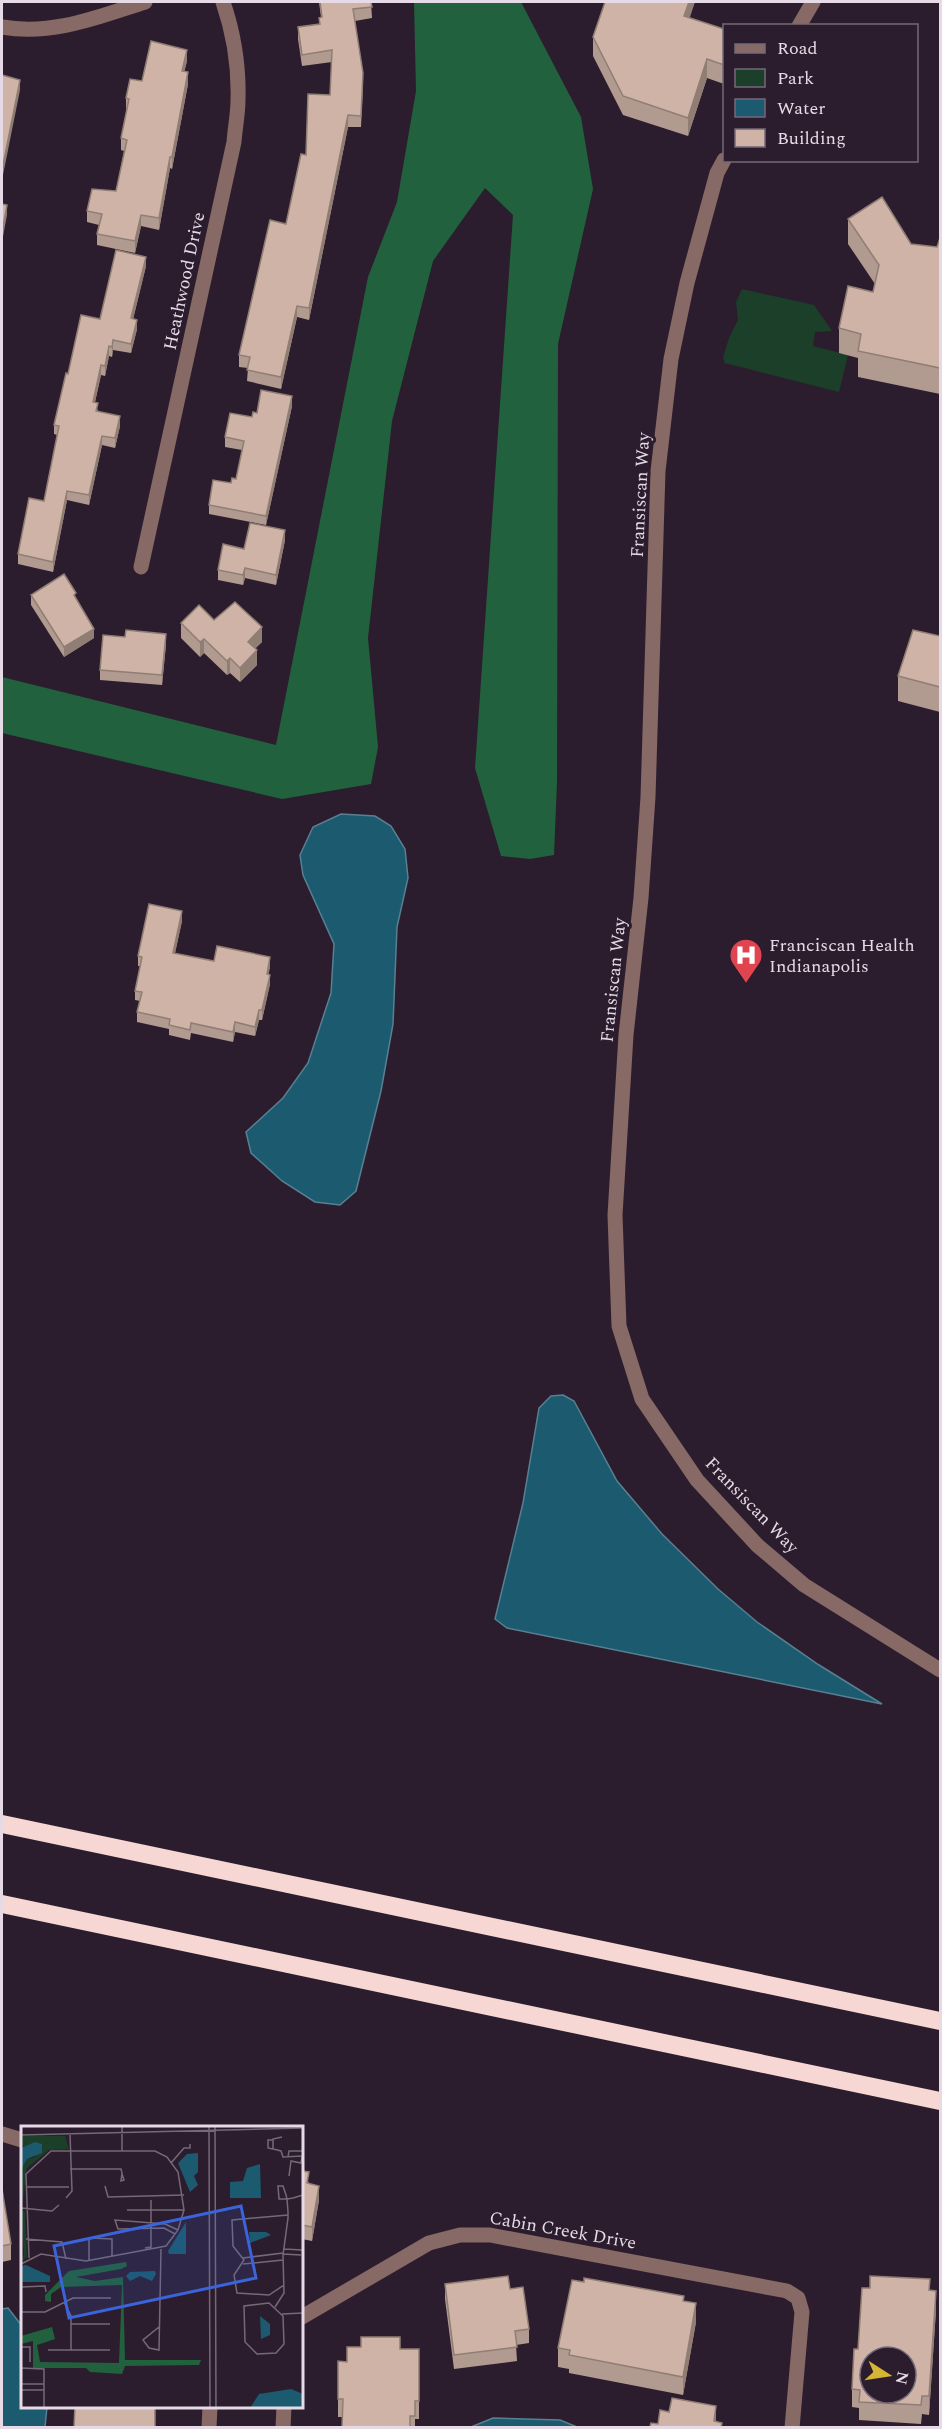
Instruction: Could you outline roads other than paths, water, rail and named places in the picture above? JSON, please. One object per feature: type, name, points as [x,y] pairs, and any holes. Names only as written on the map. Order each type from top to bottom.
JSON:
[{"type":"highway","points":[[2,1824],[940,2021]]},
{"type":"highway","points":[[2,1904],[940,2101]]},
{"type":"street","points":[[2,27],[20,29],[57,27],[145,2]]},
{"type":"street","name":"Heathwood Drive","points":[[141,567],[234,142],[238,74],[232,28],[223,2]]},
{"type":"street","points":[[800,24],[813,2]]},
{"type":"street","name":"Fransiscan Way","points":[[723,162],[717,173],[685,294],[672,359],[658,471],[648,797],[641,898],[626,1035],[615,1215],[619,1326],[642,1399],[697,1480],[749,1537],[804,1585],[940,1670]]},
{"type":"street","points":[[2,2134],[21,2140]]},
{"type":"street","name":"Cabin Creek Drive","points":[[303,2316],[418,2248],[460,2235],[490,2235],[787,2291],[798,2298],[802,2312],[792,2427]]},
{"type":"street","points":[[209,2427],[210,2408]]},
{"type":"street","points":[[283,2427],[284,2408]]},
{"type":"water","points":[[341,814],[375,816],[391,826],[405,849],[408,878],[397,927],[393,1024],[381,1091],[356,1191],[340,1205],[315,1202],[282,1181],[251,1153],[246,1132],[283,1098],[308,1063],[331,993],[334,944],[303,875],[300,855],[313,827]]},
{"type":"water","points":[[563,1395],[574,1401],[617,1481],[662,1534],[718,1589],[757,1622],[819,1665],[882,1704],[507,1628],[495,1619],[523,1503],[539,1408],[551,1396]]},
{"type":"water","points":[[8,2308],[21,2325],[21,2408],[47,2408],[45,2427],[2,2427],[2,2309]]},
{"type":"water","points":[[493,2418],[560,2420],[577,2427],[471,2427]]},
{"type":"place","name":"Franciscan Health Indianapolis","points":[[746,984]]}]
